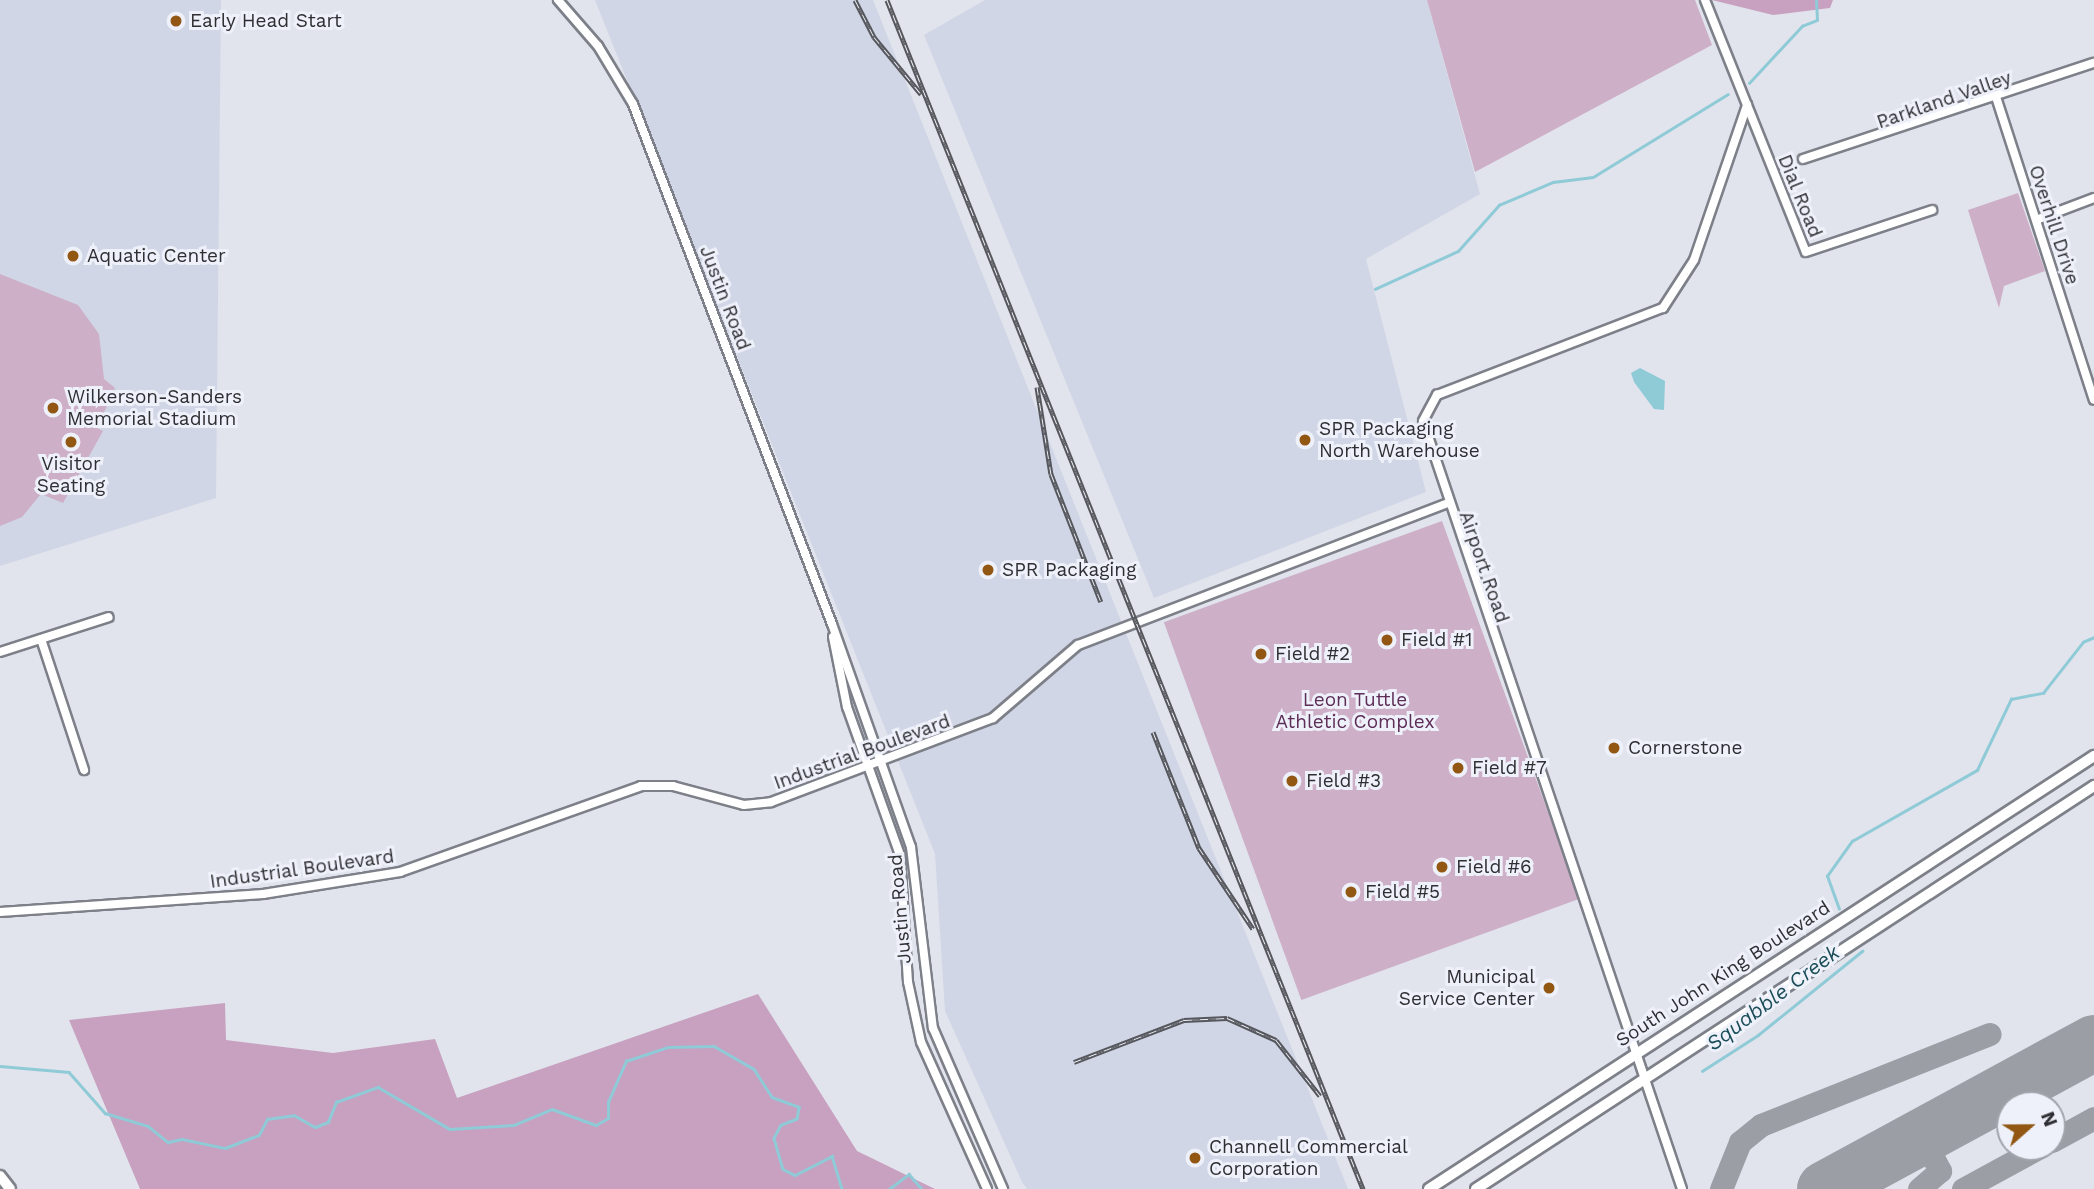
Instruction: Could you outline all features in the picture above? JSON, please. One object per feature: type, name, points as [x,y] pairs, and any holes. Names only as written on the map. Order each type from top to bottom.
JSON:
[{"type":"main road","name":"South John King Boulevard","points":[[1429,1189],[1634,1052],[2094,756]]},
{"type":"main road","points":[[1476,1189],[2094,786]]},
{"type":"main road","points":[[2038,792],[2052,813]]},
{"type":"main road","points":[[0,1176],[10,1189]]},
{"type":"street","name":"Justin Road","points":[[558,0],[598,46],[637,111],[832,624],[911,847],[920,903],[923,984],[933,1028],[1003,1189]]},
{"type":"street","points":[[1705,0],[1747,105]]},
{"type":"street","name":"Parkland Valley","points":[[1802,159],[1997,100],[2094,63]]},
{"type":"street","name":"Overhill Drive","points":[[1997,100],[2094,400]]},
{"type":"street","name":"Dial Road","points":[[1747,105],[1806,252],[1932,210]]},
{"type":"street","name":"Airport Road","points":[[1682,1189],[1446,504],[1424,409],[1437,395],[1663,308],[1693,260],[1747,105]]},
{"type":"street","points":[[2036,220],[2094,198]]},
{"type":"street","name":"Industrial Boulevard","points":[[0,912],[263,894],[400,872],[629,788],[673,786],[744,805],[771,802],[993,718],[1078,645],[1446,504]]},
{"type":"street","points":[[0,652],[109,617]]},
{"type":"street","name":"Justin Road","points":[[832,624],[847,706],[900,855],[908,982],[921,1042],[987,1189]]},
{"type":"street","points":[[41,639],[84,770]]},
{"type":"street","points":[[905,904],[920,903]]},
{"type":"shaded area","points":[[0,0],[221,0],[216,498],[0,566]]},
{"type":"shaded area","points":[[595,0],[873,0],[1348,1189],[1027,1189],[1022,1182],[945,1011],[935,854]]},
{"type":"shaded area","points":[[985,0],[1427,0],[1480,194],[1366,259],[1426,492],[1154,598],[924,35]]},
{"type":"shaded area","points":[[1712,0],[1833,0],[1830,8],[1773,15]]},
{"type":"shaded area","points":[[758,994],[857,1151],[935,1189],[140,1189],[69,1020],[225,1003],[226,1040],[333,1053],[435,1039],[457,1098]]},
{"type":"green space","points":[[1427,0],[1695,0],[1712,45],[1475,172]]},
{"type":"green space","points":[[2018,193],[2045,271],[2004,286],[1999,308],[1968,210]]},
{"type":"green space","name":"Wilkerson-Sanders Memorial Stadium","points":[[0,274],[78,305],[99,334],[104,379],[115,388],[97,428],[103,431],[63,503],[41,494],[22,517],[0,526]]},
{"type":"green space","name":"Leon Tuttle Athletic Complex","points":[[1442,521],[1579,899],[1301,1000],[1164,622]]},
{"type":"water","points":[[1640,368],[1665,381],[1664,410],[1654,409],[1634,382],[1631,373]]},
{"type":"waterway","points":[[1749,83],[1802,26],[1817,20],[1816,0]]},
{"type":"waterway","points":[[1375,289],[1458,251],[1499,205],[1553,182],[1593,177],[1728,94]]},
{"type":"waterway","name":"Squabble Creek","points":[[1839,909],[1827,876],[1852,841],[1977,770],[2011,699],[2043,693],[2083,642],[2094,637]]},
{"type":"waterway","name":"Squabble Creek","points":[[1702,1071],[1758,1035],[1862,951]]},
{"type":"waterway","points":[[0,1066],[69,1072],[105,1113],[148,1126],[168,1142],[182,1139],[225,1148],[259,1135],[267,1119],[294,1115],[315,1127],[328,1122],[336,1102],[378,1087],[450,1129],[514,1125],[552,1109],[596,1125],[608,1118],[608,1102],[626,1061],[668,1047],[714,1046],[754,1069],[772,1097],[799,1107],[797,1119],[781,1125],[774,1138],[783,1169],[795,1175],[832,1156],[842,1189]]},
{"type":"waterway","points":[[889,1189],[909,1174],[922,1189]]},
{"type":"taxiway","points":[[1721,1189],[1740,1142],[1761,1125],[1990,1034]]},
{"type":"taxiway","points":[[2066,1133],[2094,1118]]},
{"type":"taxiway","points":[[1919,1189],[1940,1171],[1922,1136]]},
{"type":"taxiway","points":[[1963,1189],[2014,1161]]},
{"type":"runway","points":[[1825,1189],[2094,1043]]},
{"type":"railway","points":[[855,0],[874,37],[921,94]]},
{"type":"railway","points":[[887,0],[1363,1189]]},
{"type":"railway","points":[[1037,387],[1051,474],[1101,602]]},
{"type":"railway","points":[[1153,732],[1199,848],[1253,929]]},
{"type":"railway","points":[[1074,1062],[1184,1020],[1227,1018],[1276,1040],[1320,1096]]},
{"type":"place","name":"Early Head Start","points":[[176,21]]},
{"type":"place","name":"Aquatic Center","points":[[73,256]]},
{"type":"place","name":"Wilkerson-Sanders Memorial Stadium","points":[[53,408]]},
{"type":"place","name":"SPR Packaging North Warehouse","points":[[1305,440]]},
{"type":"place","name":"Visitor Seating","points":[[71,442]]},
{"type":"place","name":"SPR Packaging","points":[[988,570]]},
{"type":"place","name":"Field #1","points":[[1387,640]]},
{"type":"place","name":"Field #2","points":[[1261,654]]},
{"type":"place","name":"Cornerstone","points":[[1614,748]]},
{"type":"place","name":"Field #7","points":[[1458,768]]},
{"type":"place","name":"Field #3","points":[[1292,781]]},
{"type":"place","name":"Field #6","points":[[1442,867]]},
{"type":"place","name":"Field #5","points":[[1351,892]]},
{"type":"place","name":"Municipal Service Center","points":[[1549,988]]},
{"type":"place","name":"Channell Commercial Corporation","points":[[1195,1158]]}]
